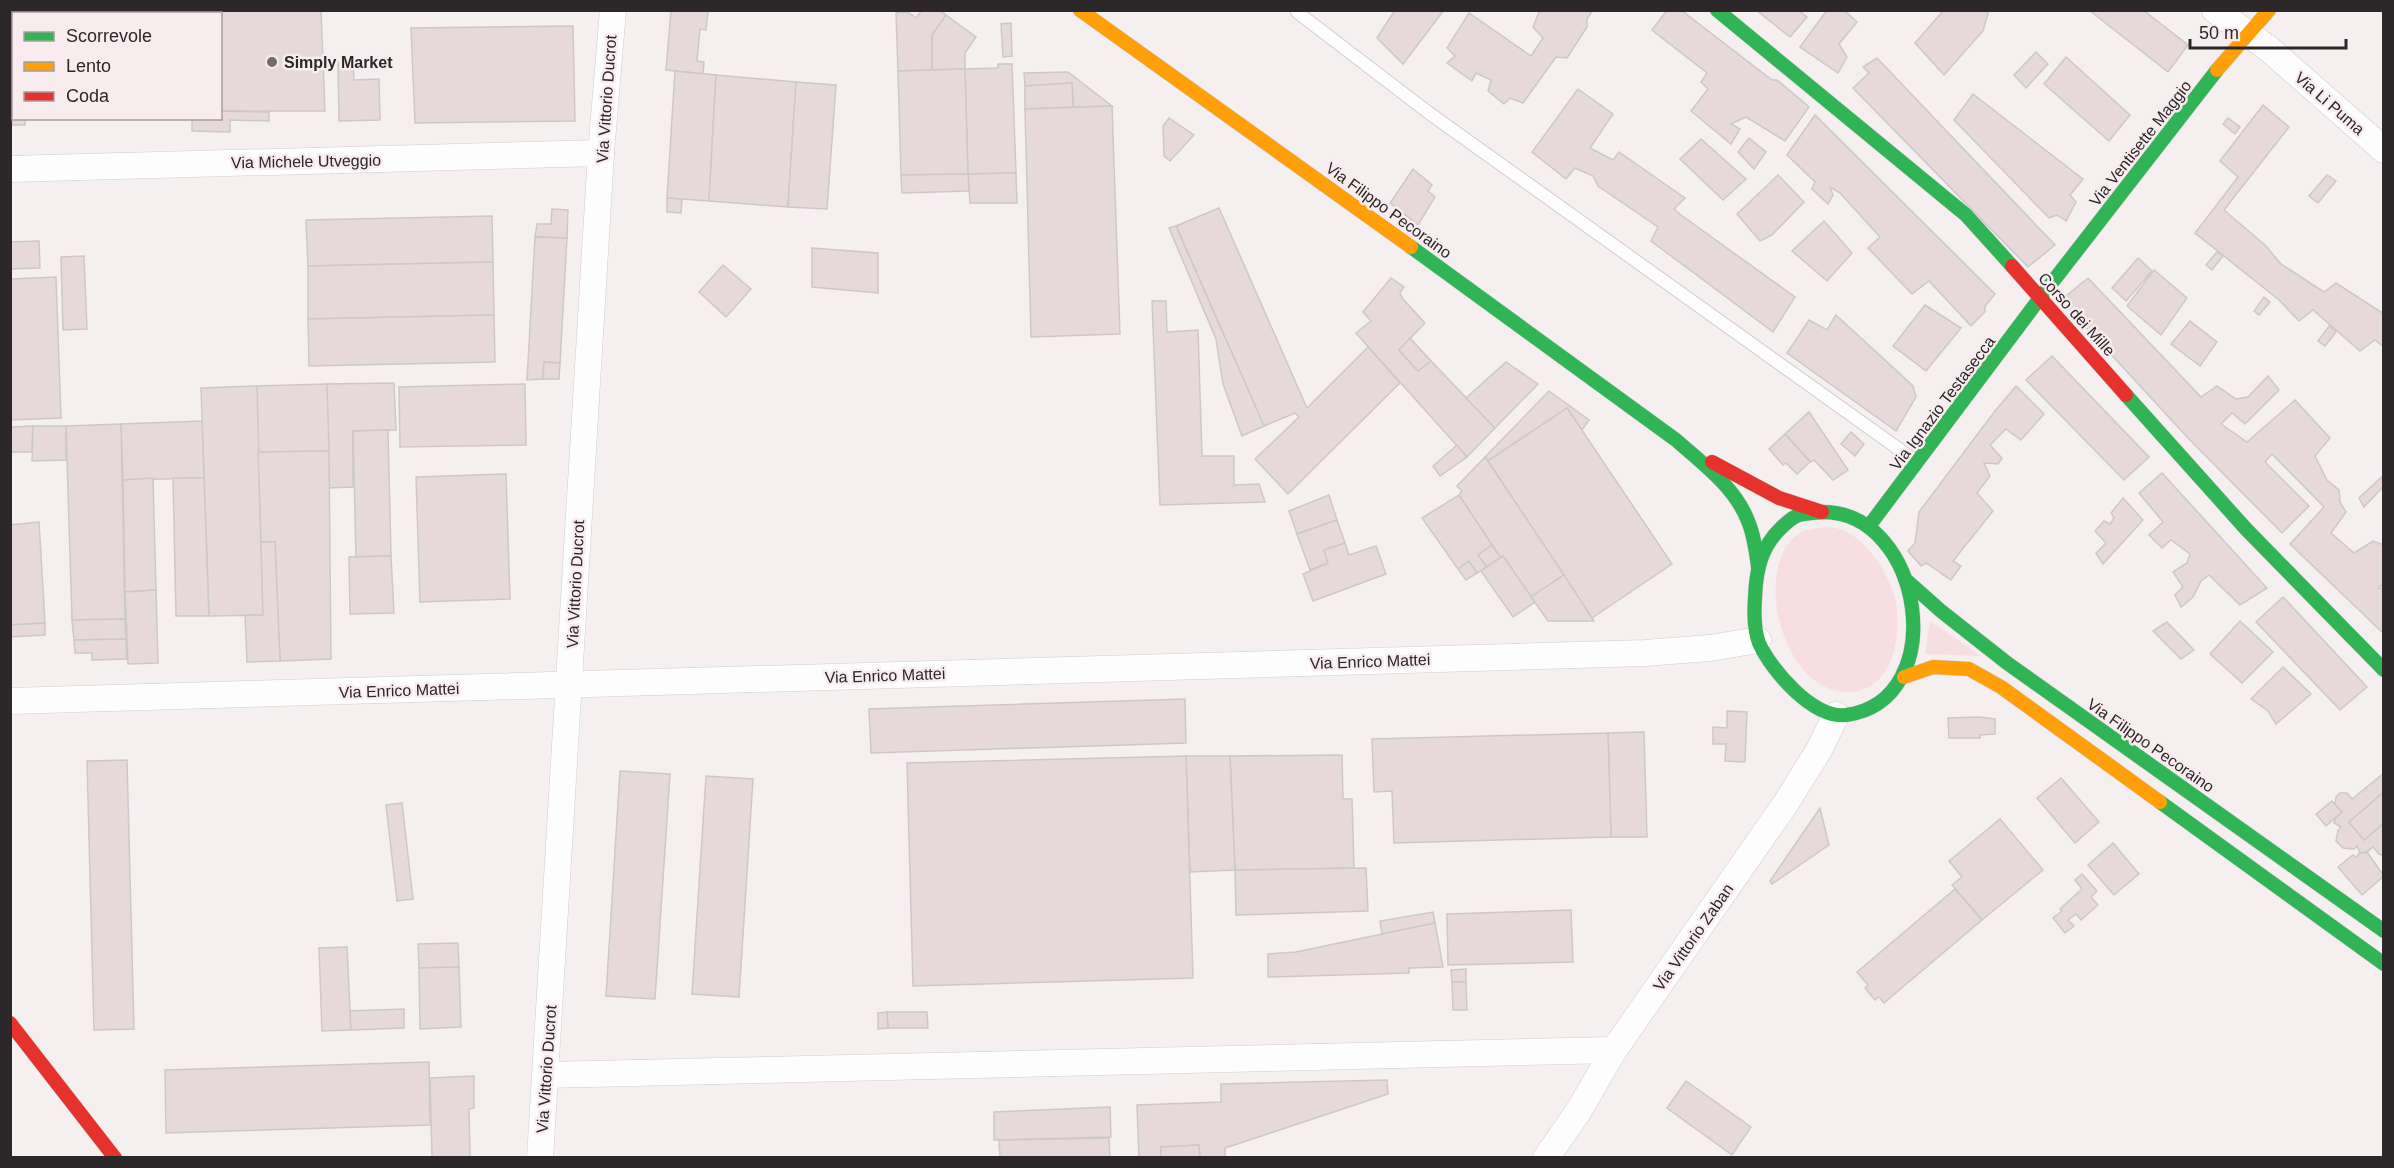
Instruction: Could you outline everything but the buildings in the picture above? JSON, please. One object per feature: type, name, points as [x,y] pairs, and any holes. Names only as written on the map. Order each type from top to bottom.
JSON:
[{"type":"street","name":"Via Vittorio Ducrot","points":[[540,1158],[601,153],[613,10]]},
{"type":"street","name":"Via Filippo Pecoraino","points":[[1080,10],[1343,197],[1676,440],[1745,481],[1779,498],[1822,512]]},
{"type":"street","name":"Corso dei Mille","points":[[1717,10],[1966,215],[2246,528],[2384,670]]},
{"type":"street","name":"Via Li Puma","points":[[2215,10],[2269,49],[2384,150]]},
{"type":"street","name":"Via Ventisette Maggio","points":[[2040,298],[2269,10]]},
{"type":"street","name":"Via Michele Utveggio","points":[[10,169],[601,153]]},
{"type":"street","name":"Via Ignazio Testasecca","points":[[1869,526],[2040,298]]},
{"type":"street","name":"Via Filippo Pecoraino","points":[[1676,440],[1717,477],[1744,512],[1753,537],[1758,567]]},
{"type":"street","points":[[1839,512],[1851,515],[1869,526],[1891,548],[1905,579],[1913,607],[1913,634],[1904,677],[1883,701],[1861,712],[1836,716],[1816,707],[1793,690],[1779,675],[1758,640],[1755,595],[1758,567],[1767,543],[1785,524],[1798,515],[1839,512]]},
{"type":"street","name":"Via Filippo Pecoraino","points":[[1905,579],[1941,611],[2007,663],[2384,931]]},
{"type":"street","name":"Via Enrico Mattei","points":[[10,701],[1644,653],[1710,648],[1758,640]]},
{"type":"street","points":[[1904,677],[1934,667],[1970,669],[2001,687],[2384,964]]},
{"type":"street","name":"Via Vittorio Zaban","points":[[1546,1158],[1578,1112],[1614,1050],[1786,803],[1819,750],[1836,716]]},
{"type":"street","points":[[10,1023],[115,1158]]},
{"type":"street","points":[[546,1075],[1614,1050]]},
{"type":"lane","points":[[1297,12],[1429,113],[1918,463]]},
{"type":"shaded area","points":[[1817,528],[1846,531],[1865,545],[1881,566],[1895,598],[1897,636],[1890,663],[1875,683],[1858,691],[1832,690],[1810,677],[1793,655],[1781,628],[1776,599],[1777,571],[1786,547],[1803,531]]},
{"type":"shaded area","points":[[1930,621],[1981,656],[1925,654]]},
{"type":"traffic: fast","points":[[1717,10],[1966,215],[2012,266]]},
{"type":"traffic: fast","points":[[1869,526],[2040,298],[2217,70]]},
{"type":"traffic: fast","points":[[1411,247],[1676,440],[1707,467],[1726,486],[1742,509],[1752,532],[1758,567]]},
{"type":"traffic: fast","points":[[2126,395],[2246,529],[2384,670]]},
{"type":"traffic: fast","points":[[1822,512],[1857,520],[1884,541],[1902,572],[1912,608],[1912,644],[1901,677],[1880,702],[1846,715],[1833,714],[1820,709],[1795,691],[1765,654],[1757,638],[1755,627],[1757,578],[1764,551],[1774,535],[1794,517],[1822,512]]},
{"type":"traffic: fast","points":[[1905,579],[1941,611],[2007,663],[2384,931]]},
{"type":"traffic: fast","points":[[2160,802],[2384,964]]},
{"type":"traffic: slow","points":[[1080,10],[1411,247]]},
{"type":"traffic: slow","points":[[2217,70],[2269,10]]},
{"type":"traffic: slow","points":[[1904,677],[1933,667],[1969,669],[2001,687],[2160,802]]},
{"type":"traffic: jam","points":[[2012,266],[2126,395]]},
{"type":"traffic: jam","points":[[1712,462],[1779,498],[1822,512]]},
{"type":"traffic: jam","points":[[10,1023],[115,1158]]},
{"type":"place","name":"Simply Market","points":[[272,62]]}]
